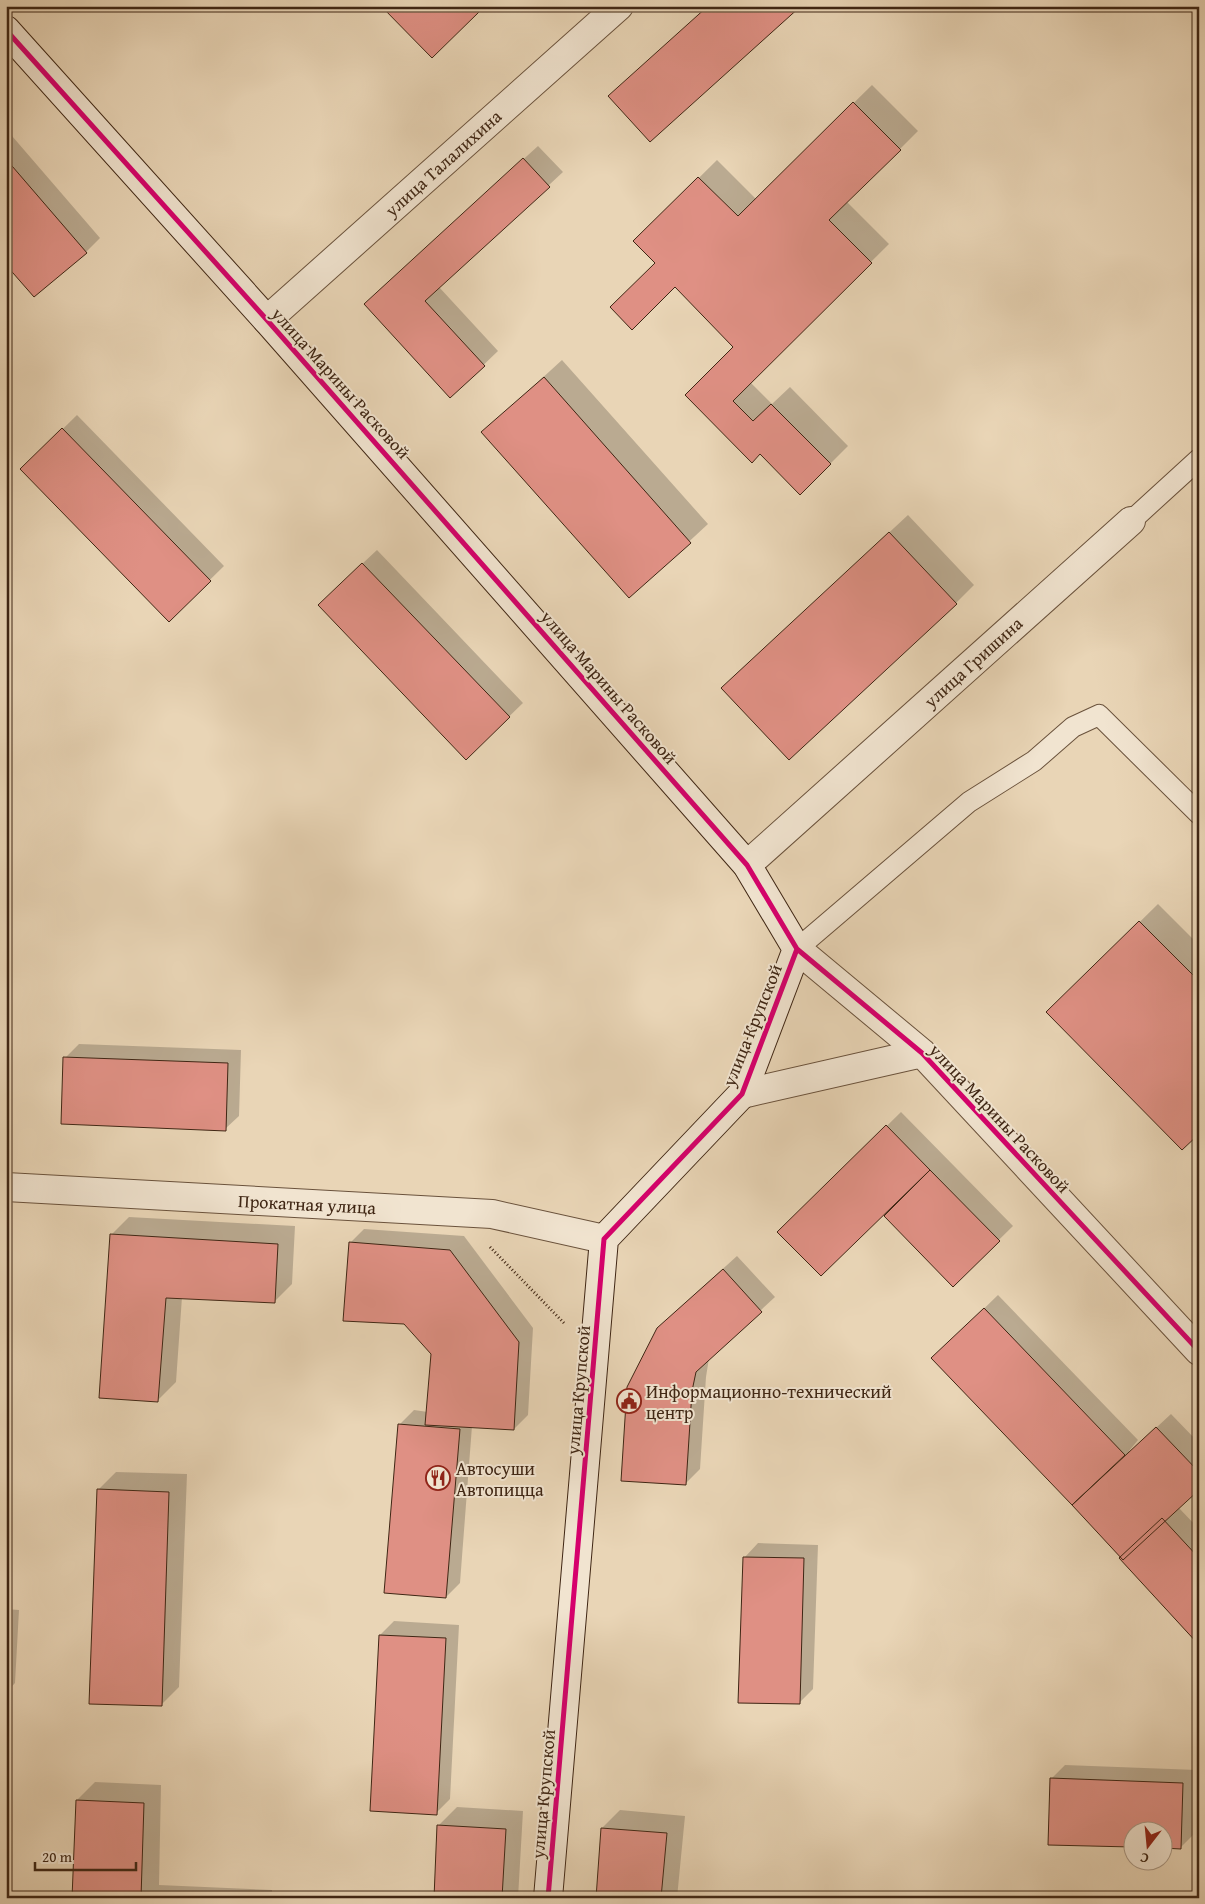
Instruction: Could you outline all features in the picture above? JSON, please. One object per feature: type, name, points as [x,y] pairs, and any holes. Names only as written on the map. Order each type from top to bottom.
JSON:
[{"type":"street","name":"улица Талалихина","points":[[267,320],[619,6]]},
{"type":"street","name":"улица Марины Расковой","points":[[6,30],[267,320],[747,865],[797,948],[922,1054],[1199,1351]]},
{"type":"street","name":"улица Гришина","points":[[747,865],[1131,520]]},
{"type":"street","name":"улица Крупской","points":[[548,1898],[604,1239],[742,1094],[797,948]]},
{"type":"street","name":"улица Марины Расковой","points":[[742,1094],[922,1054]]},
{"type":"street","name":"Прокатная улица","points":[[6,1187],[492,1214],[604,1239]]},
{"type":"lane","name":"улица Гришина","points":[[1131,520],[1199,460]]},
{"type":"lane","points":[[797,948],[969,802],[1034,762],[1073,727],[1099,715],[1199,814]]},
{"type":"path","points":[[486,1243],[565,1323]]},
{"type":"building","points":[[381,6],[473,6],[479,12],[432,58]]},
{"type":"building","points":[[708,6],[801,6],[650,142],[608,96]]},
{"type":"building","points":[[853,102],[901,150],[829,220],[872,263],[733,401],[753,421],[771,404],[831,464],[800,495],[760,454],[752,463],[685,395],[733,347],[675,287],[632,330],[610,307],[655,263],[633,241],[698,177],[738,216]]},
{"type":"building","points":[[523,158],[550,187],[425,301],[485,366],[450,398],[364,304]]},
{"type":"building","points":[[6,159],[87,253],[34,297],[6,265]]},
{"type":"building","points":[[544,377],[691,543],[629,598],[481,432]]},
{"type":"building","points":[[62,428],[211,581],[169,622],[20,469]]},
{"type":"building","points":[[889,532],[957,604],[789,760],[721,688]]},
{"type":"building","points":[[362,563],[510,717],[466,760],[318,605]]},
{"type":"building","points":[[1139,921],[1199,981],[1199,1134],[1182,1150],[1046,1012]]},
{"type":"building","points":[[63,1057],[228,1063],[226,1131],[61,1124]]},
{"type":"building","points":[[886,1125],[930,1170],[821,1276],[777,1232]]},
{"type":"building","points":[[930,1170],[1000,1241],[953,1287],[884,1216]]},
{"type":"building","points":[[110,1234],[278,1244],[275,1303],[166,1298],[158,1402],[99,1398]]},
{"type":"building","points":[[349,1242],[450,1250],[519,1342],[514,1430],[425,1425],[431,1354],[404,1324],[343,1321]]},
{"type":"building","points":[[723,1269],[762,1312],[696,1372],[692,1391],[686,1485],[621,1481],[627,1387],[657,1328]]},
{"type":"building","points":[[984,1308],[1125,1455],[1072,1505],[931,1358]]},
{"type":"building","points":[[398,1424],[460,1429],[446,1598],[384,1593]]},
{"type":"building","points":[[1156,1427],[1199,1472],[1199,1490],[1123,1560],[1072,1505]]},
{"type":"building","points":[[97,1489],[169,1492],[162,1706],[89,1704]]},
{"type":"building","points":[[1162,1518],[1199,1558],[1199,1645],[1119,1558]]},
{"type":"building","points":[[743,1557],[804,1558],[800,1704],[738,1703]]},
{"type":"building","points":[[379,1635],[446,1638],[437,1815],[370,1811]]},
{"type":"building","points":[[1050,1778],[1183,1783],[1181,1849],[1172,1849],[1172,1822],[1122,1822],[1122,1847],[1048,1845]]},
{"type":"building","points":[[76,1800],[144,1803],[141,1898],[72,1898]]},
{"type":"building","points":[[437,1825],[506,1829],[502,1898],[434,1898]]},
{"type":"building","points":[[601,1828],[667,1833],[661,1898],[596,1898]]},
{"type":"cycle path","points":[[6,30],[267,320],[747,865],[797,949],[922,1053],[1199,1351]]},
{"type":"cycle path","points":[[548,1898],[604,1239],[742,1094],[797,949]]},
{"type":"place","name":"Информационно-технический центр","points":[[629,1401]]},
{"type":"place","name":"Автосуши Автопицца","points":[[438,1478]]}]
